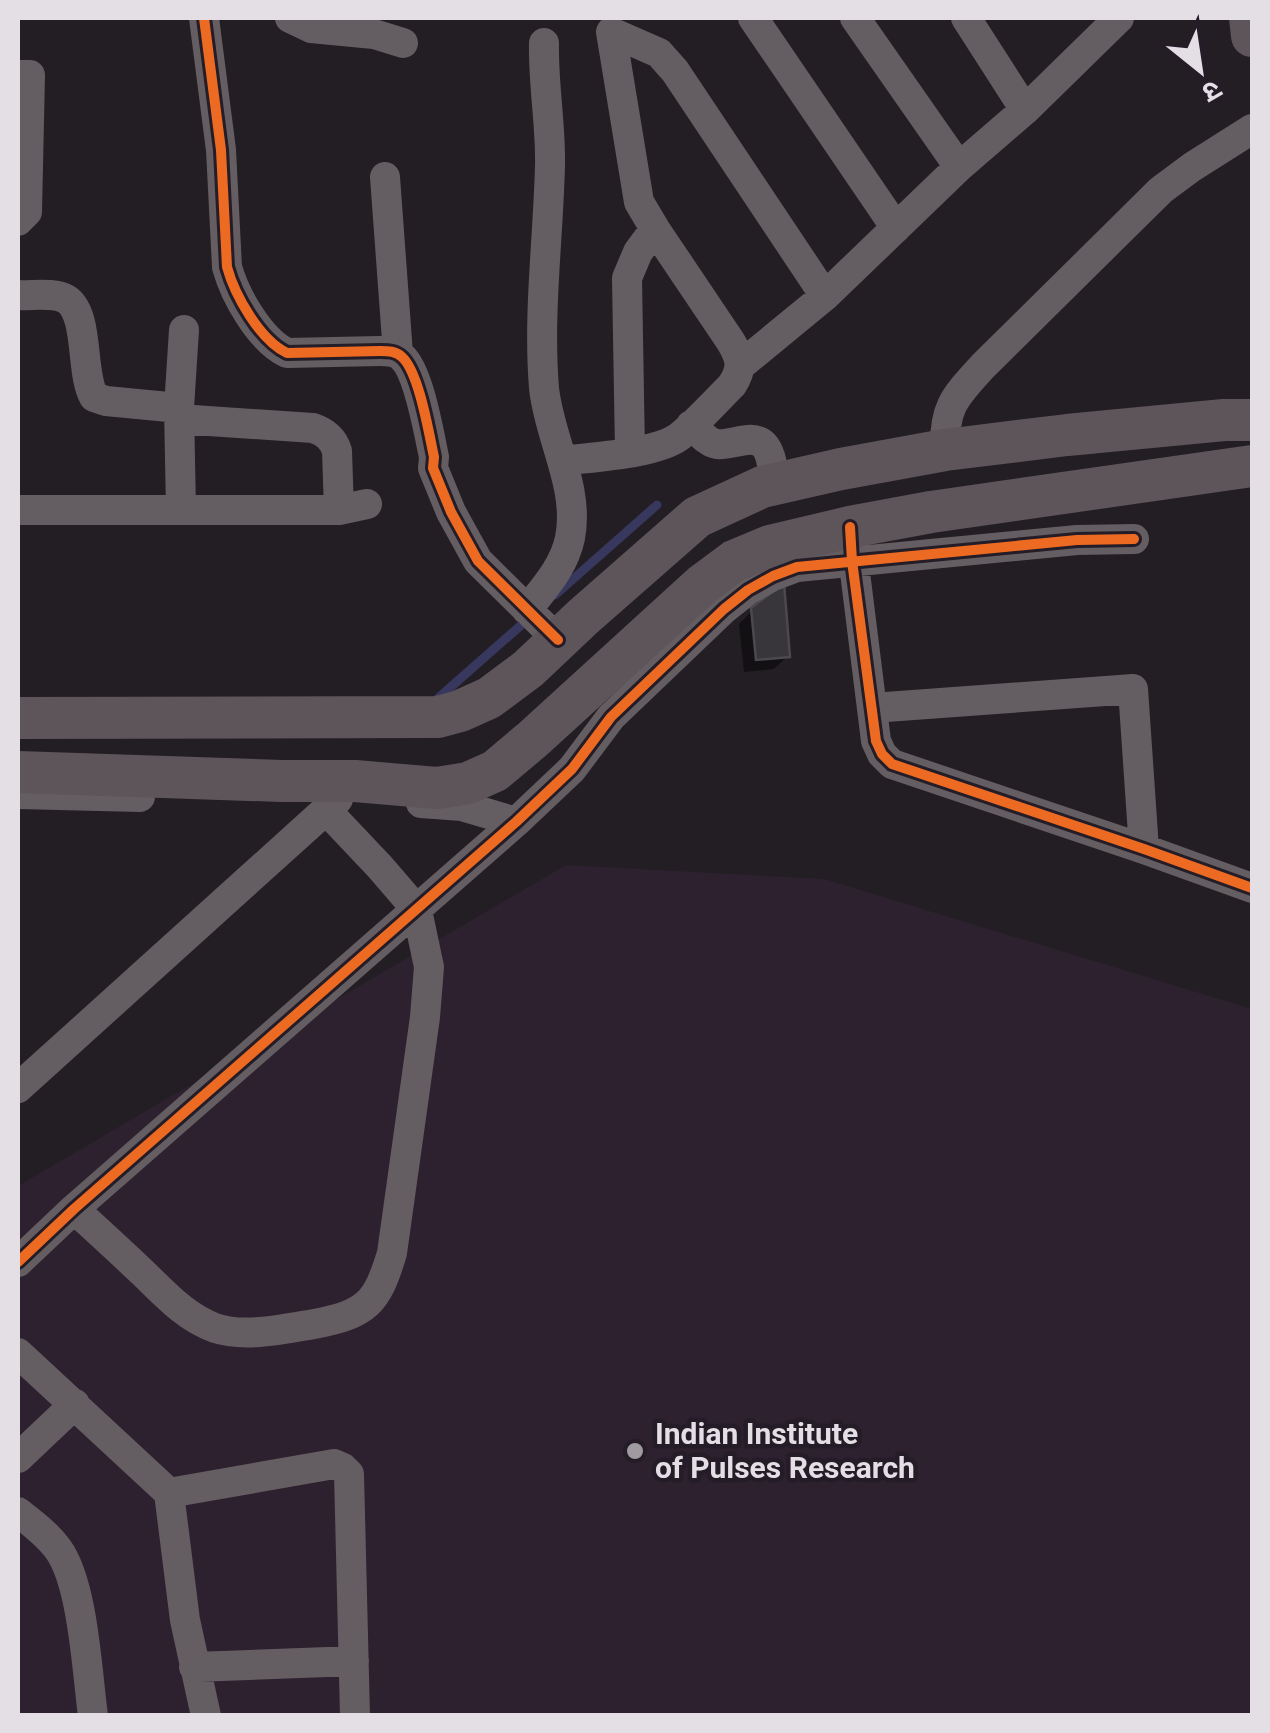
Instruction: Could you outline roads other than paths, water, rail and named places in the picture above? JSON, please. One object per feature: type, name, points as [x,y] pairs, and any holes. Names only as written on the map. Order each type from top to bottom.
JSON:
[{"type":"street","points":[[204,18],[222,150],[231,283],[266,337],[287,354],[380,351],[398,354],[409,366],[434,457],[433,468],[478,562],[558,640]]},
{"type":"street","points":[[290,18],[312,28],[374,34],[402,43]]},
{"type":"street","points":[[753,18],[896,228]]},
{"type":"street","points":[[855,18],[959,167]]},
{"type":"street","points":[[966,18],[1025,110]]},
{"type":"street","points":[[741,365],[825,296],[1120,18]]},
{"type":"street","points":[[1250,18],[1252,36]]},
{"type":"street","points":[[562,461],[630,452],[678,438],[732,385],[741,365],[732,342],[639,202],[611,32],[659,53],[675,70],[825,296]]},
{"type":"street","points":[[527,610],[558,571],[570,536],[572,513],[544,394],[543,276],[550,164],[544,44]]},
{"type":"street","points":[[18,76],[30,75],[27,212],[18,221]]},
{"type":"street","points":[[945,450],[945,425],[951,407],[962,388],[983,366],[1161,190],[1252,129]]},
{"type":"street","points":[[385,177],[398,354]]},
{"type":"street","points":[[630,452],[627,278],[638,252],[655,229]]},
{"type":"street","points":[[18,295],[59,296],[76,310],[94,397],[179,414],[320,430],[335,443],[353,507],[18,510]]},
{"type":"street","points":[[181,510],[179,414],[184,330]]},
{"type":"street","points":[[18,718],[438,717],[489,698],[698,517],[762,487],[945,450],[1067,435],[1252,420]]},
{"type":"street","points":[[692,424],[716,444],[752,440],[765,445],[776,484]]},
{"type":"street","points":[[18,1262],[516,822],[572,769],[612,717],[736,600],[773,576],[931,512],[1252,466]]},
{"type":"street","points":[[18,772],[282,781],[339,797],[468,782],[496,770],[533,740],[703,584],[734,561],[770,546],[1134,539]]},
{"type":"street","points":[[851,544],[876,741],[892,764],[1252,888]]},
{"type":"street","points":[[872,708],[1133,690],[1144,849]]},
{"type":"street","points":[[18,794],[339,797],[462,806],[516,822]]},
{"type":"street","points":[[74,1209],[184,1312],[218,1329],[266,1333],[351,1315],[376,1295],[392,1253],[430,967],[417,910],[380,867],[339,797]]},
{"type":"street","points":[[18,1088],[339,797]]},
{"type":"street","points":[[18,1353],[170,1493],[194,1667],[206,1716]]},
{"type":"street","points":[[18,1458],[75,1404]]},
{"type":"street","points":[[170,1493],[334,1464],[349,1474],[356,1716]]},
{"type":"street","points":[[18,1512],[59,1551],[75,1588],[93,1716]]},
{"type":"street","points":[[194,1667],[354,1662]]},
{"type":"waterway","points":[[555,595],[657,505]]},
{"type":"waterway","points":[[435,701],[528,619]]},
{"type":"place","name":"Indian Institute of Pulses Research","points":[[635,1451]]}]
